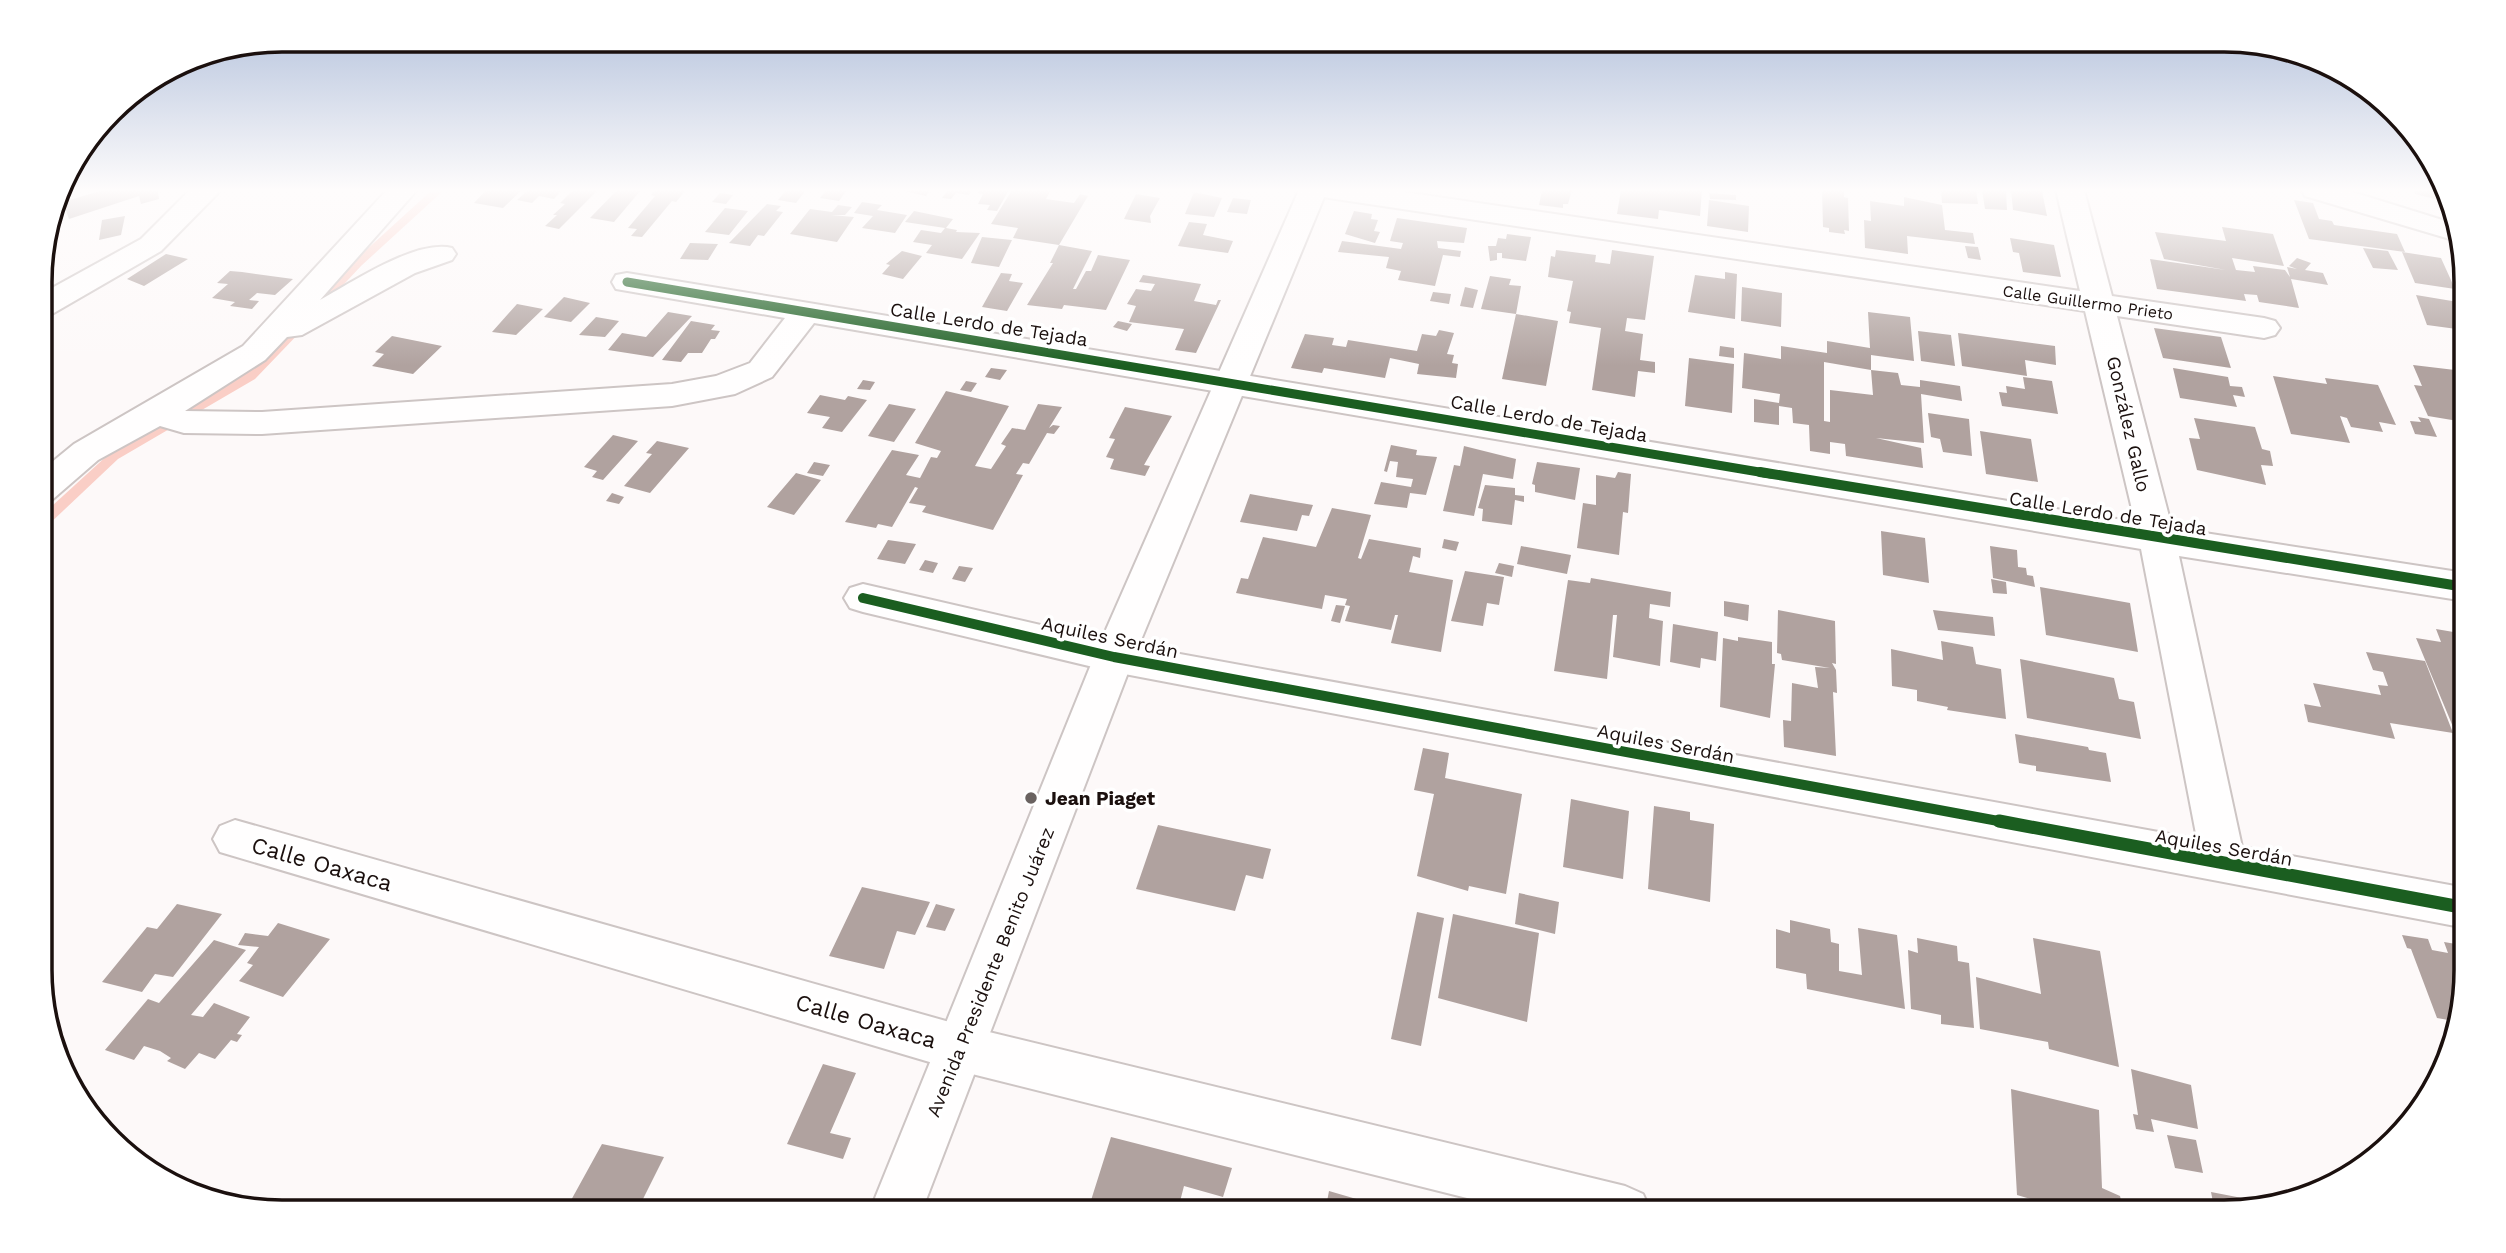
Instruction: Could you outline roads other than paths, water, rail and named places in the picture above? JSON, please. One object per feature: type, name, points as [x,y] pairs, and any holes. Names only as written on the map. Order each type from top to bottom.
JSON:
[{"type":"street","points":[[53,300],[145,248]]},
{"type":"street","points":[[254,353],[350,248]]},
{"type":"street","name":"Avenida Presidente Benito Juárez","points":[[900,1200],[1114,657],[1288,248]]},
{"type":"street","name":"Calle Guillermo Prieto","points":[[1725,248],[2264,328]]},
{"type":"street","name":"González Gallo","points":[[2086,248],[2157,539],[2224,865]]},
{"type":"street","points":[[53,480],[86,452],[157,413],[306,318],[404,267],[441,254]]},
{"type":"street","name":"Calle Lerdo de Tejada","points":[[627,282],[2157,539],[2454,585]]},
{"type":"street","points":[[157,413],[184,422],[262,423],[672,395],[723,386],[761,370],[806,312]]},
{"type":"street","name":"Aquiles Serdán","points":[[863,598],[1114,657],[2454,906]]},
{"type":"street","name":"Calle Oaxaca","points":[[235,839],[960,1048],[1576,1200]]},
{"type":"waterway","points":[[314,310],[374,248]]},
{"type":"waterway","points":[[53,513],[114,456],[251,376],[300,325]]},
{"type":"place","name":"Jean Piaget","points":[[1031,798]]}]
